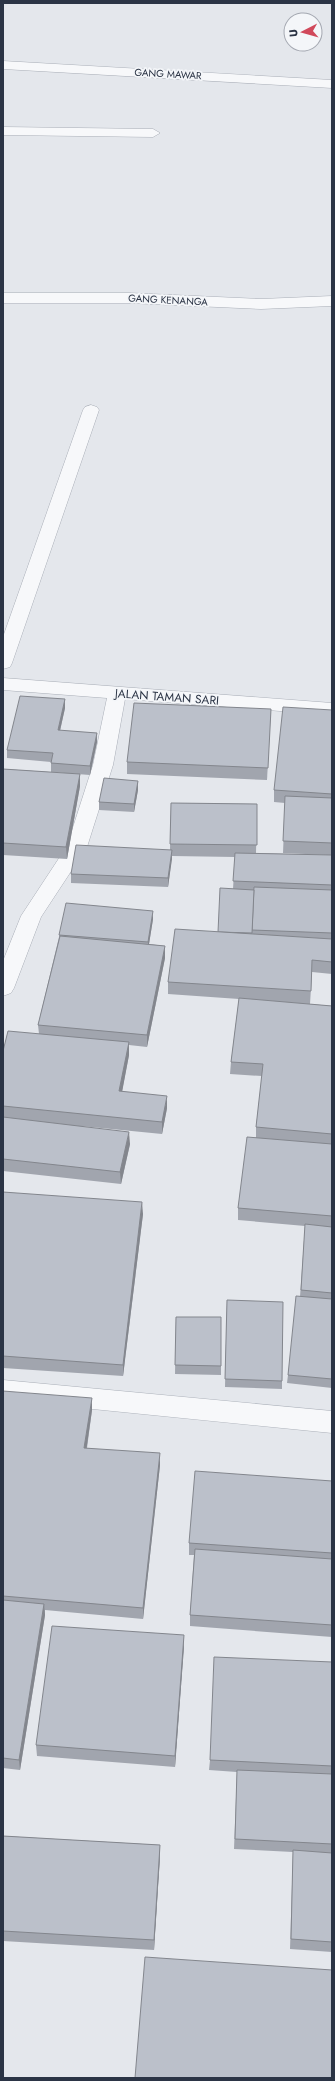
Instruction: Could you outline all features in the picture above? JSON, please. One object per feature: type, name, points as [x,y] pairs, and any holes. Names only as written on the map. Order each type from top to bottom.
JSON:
[{"type":"street","name":"GANG MAWAR","points":[[3,65],[332,84]]},
{"type":"street","points":[[3,131],[153,133]]},
{"type":"street","name":"GANG KENANGA","points":[[3,298],[129,298],[261,304],[332,301]]},
{"type":"street","points":[[3,663],[91,410]]},
{"type":"street","name":"JALAN TAMAN SARI","points":[[3,684],[332,709]]},
{"type":"street","points":[[3,988],[31,916],[77,847],[103,765],[118,693]]},
{"type":"street","points":[[3,1390],[332,1422]]},
{"type":"building","points":[[20,696],[65,699],[58,730],[97,733],[90,766],[51,763],[53,753],[7,750]]},
{"type":"building","points":[[134,703],[271,709],[268,768],[127,762]]},
{"type":"building","points":[[283,707],[332,710],[332,794],[274,790]]},
{"type":"building","points":[[3,769],[80,774],[66,847],[3,843]]},
{"type":"building","points":[[104,778],[138,781],[134,804],[99,802]]},
{"type":"building","points":[[285,796],[332,798],[332,843],[283,841]]},
{"type":"building","points":[[171,803],[257,804],[257,845],[170,844]]},
{"type":"building","points":[[76,845],[172,850],[168,878],[71,874]]},
{"type":"building","points":[[235,853],[332,855],[332,885],[233,881]]},
{"type":"building","points":[[254,887],[332,890],[332,933],[252,930]]},
{"type":"building","points":[[220,888],[254,890],[252,933],[218,932]]},
{"type":"building","points":[[66,903],[153,911],[148,942],[59,935]]},
{"type":"building","points":[[175,929],[332,939],[332,962],[312,960],[311,991],[168,982]]},
{"type":"building","points":[[60,936],[165,946],[147,1035],[38,1025]]},
{"type":"building","points":[[239,998],[332,1006],[332,1134],[256,1127],[263,1064],[231,1062]]},
{"type":"building","points":[[8,1031],[129,1042],[119,1091],[167,1096],[162,1122],[3,1106],[3,1051]]},
{"type":"building","points":[[3,1117],[129,1132],[120,1172],[3,1159]]},
{"type":"building","points":[[247,1137],[332,1144],[332,1216],[238,1208]]},
{"type":"building","points":[[3,1192],[142,1202],[123,1365],[3,1356]]},
{"type":"building","points":[[305,1224],[332,1227],[332,1293],[301,1290]]},
{"type":"building","points":[[296,1296],[332,1299],[332,1379],[288,1375]]},
{"type":"building","points":[[227,1300],[283,1302],[282,1381],[225,1379]]},
{"type":"building","points":[[176,1317],[221,1317],[221,1366],[175,1365]]},
{"type":"building","points":[[3,1391],[92,1398],[84,1448],[160,1453],[143,1608],[3,1596]]},
{"type":"building","points":[[195,1471],[332,1481],[332,1553],[189,1543]]},
{"type":"building","points":[[195,1549],[332,1559],[332,1625],[190,1615]]},
{"type":"building","points":[[3,1600],[44,1604],[19,1760],[3,1758]]},
{"type":"building","points":[[52,1626],[184,1635],[175,1756],[36,1745]]},
{"type":"building","points":[[214,1657],[332,1662],[332,1766],[210,1760]]},
{"type":"building","points":[[237,1770],[332,1774],[332,1844],[235,1839]]},
{"type":"building","points":[[3,1836],[160,1845],[154,1940],[3,1931]]},
{"type":"building","points":[[293,1850],[332,1853],[332,1942],[291,1939]]},
{"type":"building","points":[[145,1957],[332,1970],[332,2078],[135,2078]]}]
